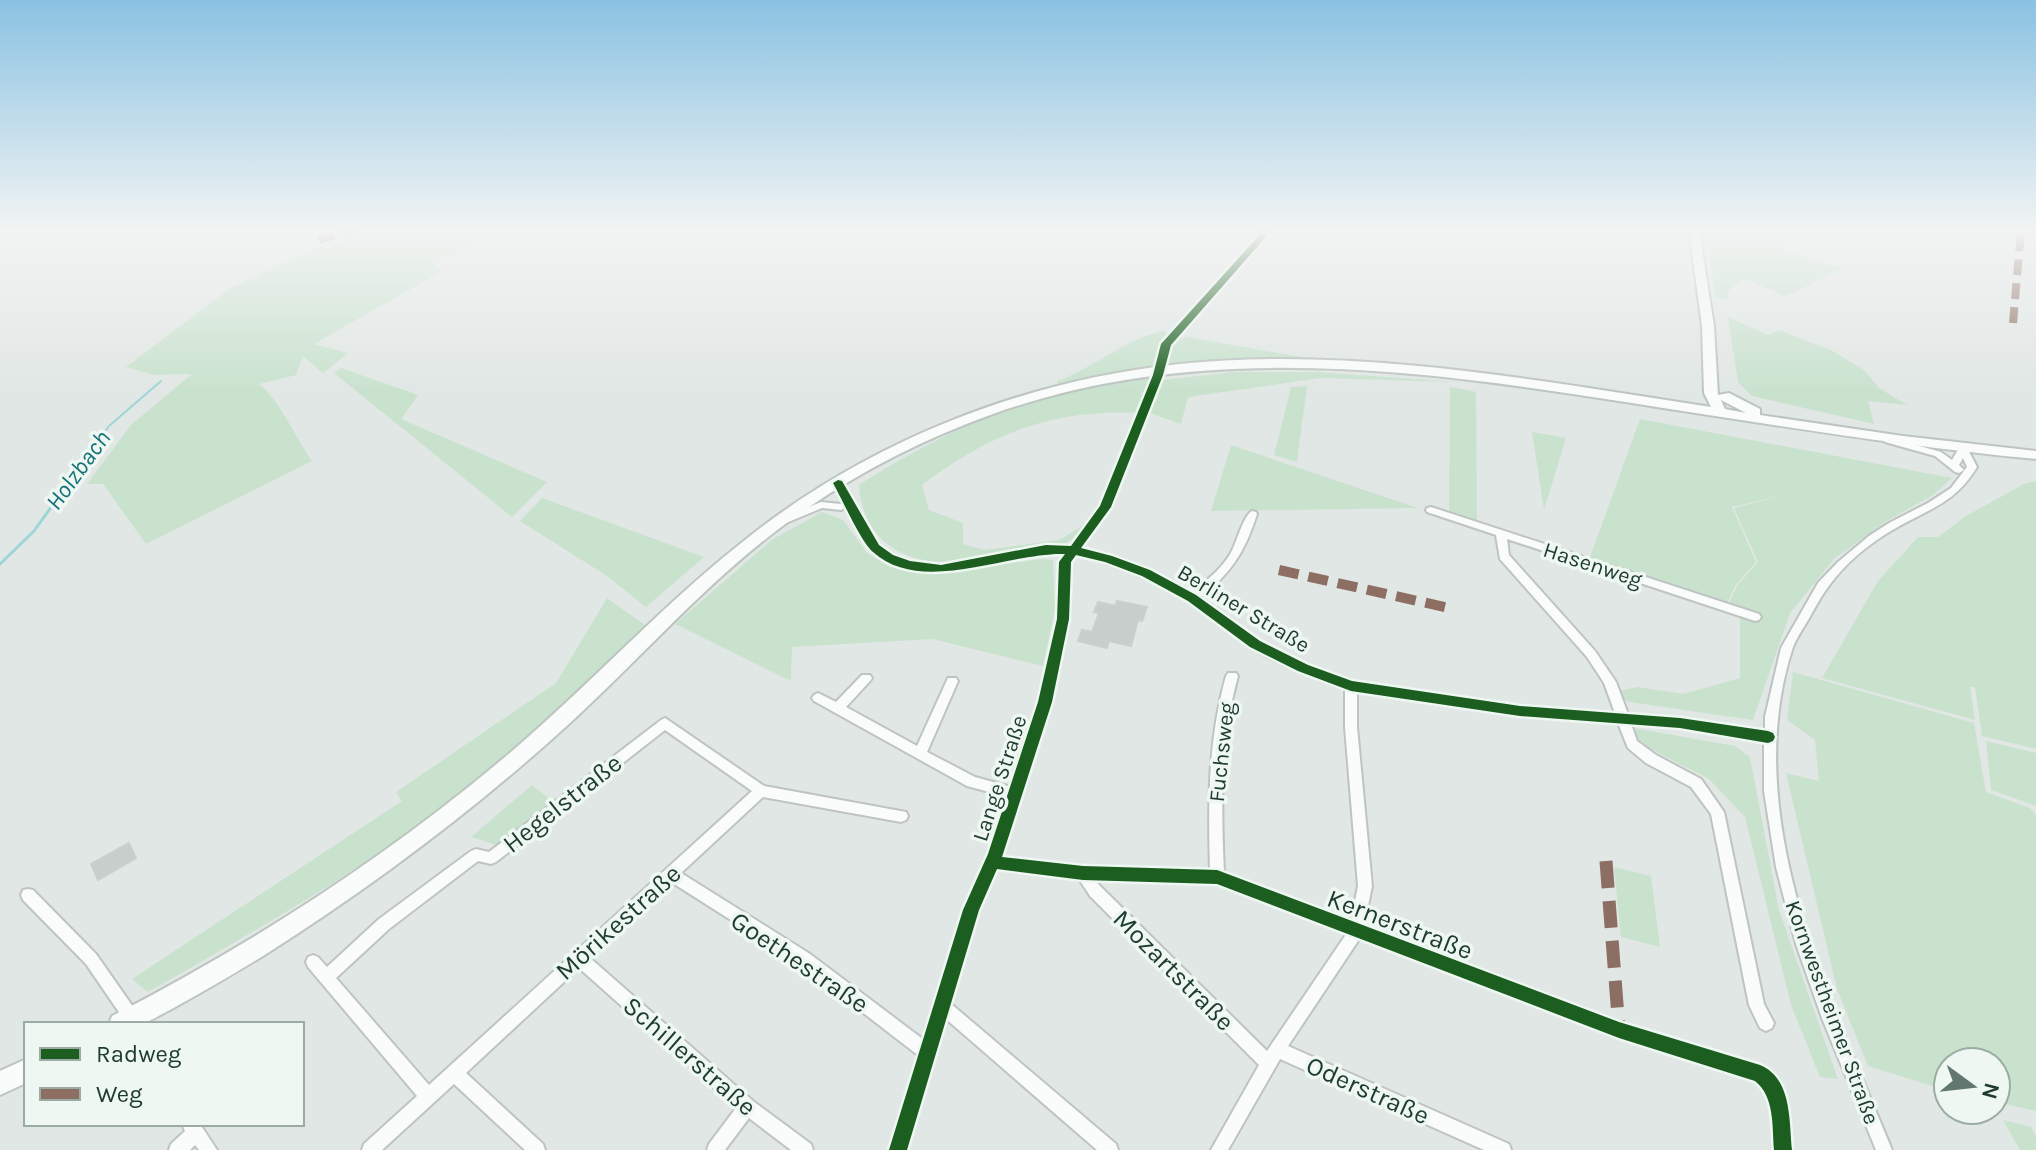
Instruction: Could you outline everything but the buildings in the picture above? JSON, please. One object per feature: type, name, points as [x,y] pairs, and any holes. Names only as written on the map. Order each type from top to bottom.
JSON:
[{"type":"main road","points":[[1701,284],[1712,374],[1723,413]]},
{"type":"main road","points":[[138,1019],[343,891],[454,810],[557,724],[725,565],[774,524],[892,452],[975,415],[1045,393],[1136,373],[1178,368],[1246,364],[1355,366],[1482,378],[1881,438],[2036,455]]},
{"type":"main road","points":[[1667,404],[1698,401],[1718,395],[1783,422]]},
{"type":"main road","points":[[0,1083],[24,1072]]},
{"type":"street","name":"Lange Straße","points":[[898,1150],[971,910],[992,862],[1045,702],[1063,619],[1065,562],[1105,507],[1138,426]]},
{"type":"street","points":[[1881,438],[1938,454],[1955,464],[1965,480],[1972,467],[1963,448]]},
{"type":"street","points":[[1955,464],[1963,448]]},
{"type":"street","name":"Kornwestheimer Straße","points":[[1884,1150],[1824,1001],[1789,893],[1776,834],[1768,737],[1781,663],[1792,635],[1824,584],[1880,533],[1948,497],[1965,480]]},
{"type":"street","name":"Berliner Straße","points":[[831,487],[841,507],[858,521]]},
{"type":"street","name":"Berliner Straße","points":[[831,487],[875,548],[889,558],[930,568],[976,564],[1046,549],[1073,550],[1146,573],[1192,598],[1255,644],[1303,668],[1351,686],[1520,711],[1680,723],[1768,737]]},
{"type":"street","points":[[774,524],[821,505],[841,507]]},
{"type":"street","name":"Hasenweg","points":[[1431,510],[1755,617]]},
{"type":"street","points":[[1192,598],[1235,561],[1252,514]]},
{"type":"street","points":[[1501,532],[1504,556],[1591,654],[1610,682],[1632,744],[1651,759],[1696,783],[1717,812],[1757,1005],[1766,1023]]},
{"type":"street","name":"Fuchsweg","points":[[1217,877],[1214,775],[1232,676]]},
{"type":"street","points":[[838,708],[866,678]]},
{"type":"street","points":[[920,754],[952,681]]},
{"type":"street","points":[[1219,1150],[1273,1056],[1356,932],[1365,886],[1351,727],[1351,686]]},
{"type":"street","points":[[818,698],[972,782],[1016,794]]},
{"type":"street","name":"Hegelstraße","points":[[328,976],[384,924],[476,855],[491,858],[665,723],[761,791]]},
{"type":"street","points":[[761,791],[901,816]]},
{"type":"street","name":"Mörikestraße","points":[[370,1150],[761,791]]},
{"type":"street","name":"Kernerstraße","points":[[992,862],[1083,873],[1217,877],[1619,1030],[1760,1074],[1770,1079],[1775,1090],[1783,1150]]},
{"type":"street","name":"Mozartstraße","points":[[1083,873],[1095,891],[1273,1056]]},
{"type":"street","name":"Goethestraße","points":[[670,874],[805,959],[928,1053]]},
{"type":"street","points":[[28,895],[91,959],[138,1019]]},
{"type":"street","name":"Schillerstraße","points":[[579,958],[747,1107],[805,1150]]},
{"type":"street","points":[[313,962],[428,1097]]},
{"type":"street","points":[[942,1006],[1110,1150]]},
{"type":"street","name":"Oderstraße","points":[[1273,1056],[1503,1150]]},
{"type":"street","points":[[454,1073],[537,1150]]},
{"type":"street","points":[[715,1150],[747,1107]]},
{"type":"street","points":[[177,1150],[192,1129],[209,1150]]},
{"type":"green space","points":[[240,284],[420,284],[314,344],[348,353],[323,373],[303,356],[296,375],[259,384],[281,410],[312,461],[146,544],[103,484],[87,484],[131,425],[192,374],[154,375],[126,367]]},
{"type":"green space","points":[[1714,284],[1738,284],[1729,290],[1726,299],[1716,298]]},
{"type":"green space","points":[[1756,284],[1812,284],[1786,296]]},
{"type":"green space","points":[[1728,317],[1768,335],[1779,330],[1831,350],[1864,370],[1879,388],[1907,405],[1868,401],[1874,424],[1752,396],[1738,382]]},
{"type":"green space","points":[[1162,331],[1167,334],[1156,365],[1058,384],[1057,381],[1122,347]]},
{"type":"green space","points":[[1186,337],[1313,359],[1166,365],[1172,344]]},
{"type":"green space","points":[[341,368],[418,395],[401,419],[547,482],[512,517],[334,373]]},
{"type":"green space","points":[[1234,372],[1317,372],[1457,382],[1320,378],[1188,397],[1181,424],[1150,413],[1162,380]]},
{"type":"green space","points":[[1151,378],[1139,413],[1079,415],[1024,428],[972,451],[922,485],[929,510],[963,523],[963,544],[985,550],[1059,540],[1084,525],[1069,541],[949,563],[911,557],[881,538],[870,524],[859,485],[919,450],[960,429],[1025,404]]},
{"type":"green space","points":[[1307,386],[1297,462],[1274,455],[1291,387]]},
{"type":"green space","points":[[1450,387],[1476,392],[1477,522],[1449,512]]},
{"type":"green space","points":[[1640,419],[1952,478],[1933,495],[1885,522],[1834,559],[1790,613],[1753,720],[1630,702],[1622,699],[1619,691],[1638,687],[1683,694],[1740,678],[1740,608],[1728,605],[1737,586],[1758,562],[1734,508],[1792,493],[1732,507],[1756,562],[1735,586],[1727,604],[1589,560]]},
{"type":"green space","points":[[1532,432],[1566,438],[1544,510]]},
{"type":"green space","points":[[1231,445],[1418,508],[1211,511]]},
{"type":"green space","points":[[2036,481],[2036,749],[1982,736],[1975,687],[1970,687],[1975,720],[1822,678],[1878,581],[1918,537],[1938,537],[1966,516],[2024,484]]},
{"type":"green space","points":[[542,498],[704,557],[646,607],[607,576],[520,521]]},
{"type":"green space","points":[[822,512],[843,520],[867,553],[890,567],[939,573],[1053,560],[1055,609],[1043,666],[932,639],[792,647],[791,681],[675,624],[773,539]]},
{"type":"green space","points":[[607,598],[648,627],[564,707],[475,784],[348,873],[182,973],[148,992],[132,979],[402,801],[396,792],[556,683]]},
{"type":"green space","points":[[1793,672],[1974,723],[1986,792],[2030,808],[2036,815],[2036,1111],[2012,1106],[2012,1046],[1932,1046],[1932,1086],[1868,1066],[1837,989],[1786,773],[1819,781],[1815,740],[1787,720]]},
{"type":"green space","points":[[1633,728],[1735,746],[1750,757],[1779,910],[1838,1079],[1820,1077],[1791,1005],[1745,817],[1709,779],[1641,744]]},
{"type":"green space","points":[[1986,741],[2036,753],[2036,806],[1991,790]]},
{"type":"green space","points":[[532,785],[552,801],[497,845],[471,837]]},
{"type":"green space","points":[[1614,867],[1651,876],[1660,947],[1621,937]]},
{"type":"green space","points":[[2012,1122],[2031,1127],[2036,1136],[2036,1150],[2020,1150],[2006,1126],[2012,1126]]},
{"type":"waterway","name":"Holzbach","points":[[85,459],[109,426],[161,381]]},
{"type":"waterway","name":"Holzbach","points":[[0,564],[34,531],[87,457]]},
{"type":"marked path","points":[[2013,323],[2016,284]]},
{"type":"marked path","points":[[1279,570],[1449,608]]},
{"type":"marked path","points":[[1606,861],[1619,1030]]},
{"type":"cycle path","points":[[898,1150],[971,910],[996,854],[1045,702],[1063,619],[1065,562],[1105,507],[1158,375],[1166,344],[1220,284]]},
{"type":"cycle path","points":[[838,483],[875,548],[889,558],[909,565],[941,569],[1046,549],[1073,550],[1108,559],[1146,573],[1192,598],[1255,644],[1303,668],[1351,686],[1520,711],[1680,723],[1768,737]]},
{"type":"cycle path","points":[[992,862],[1083,873],[1217,877],[1619,1030],[1760,1074],[1777,1097],[1783,1150]]}]
